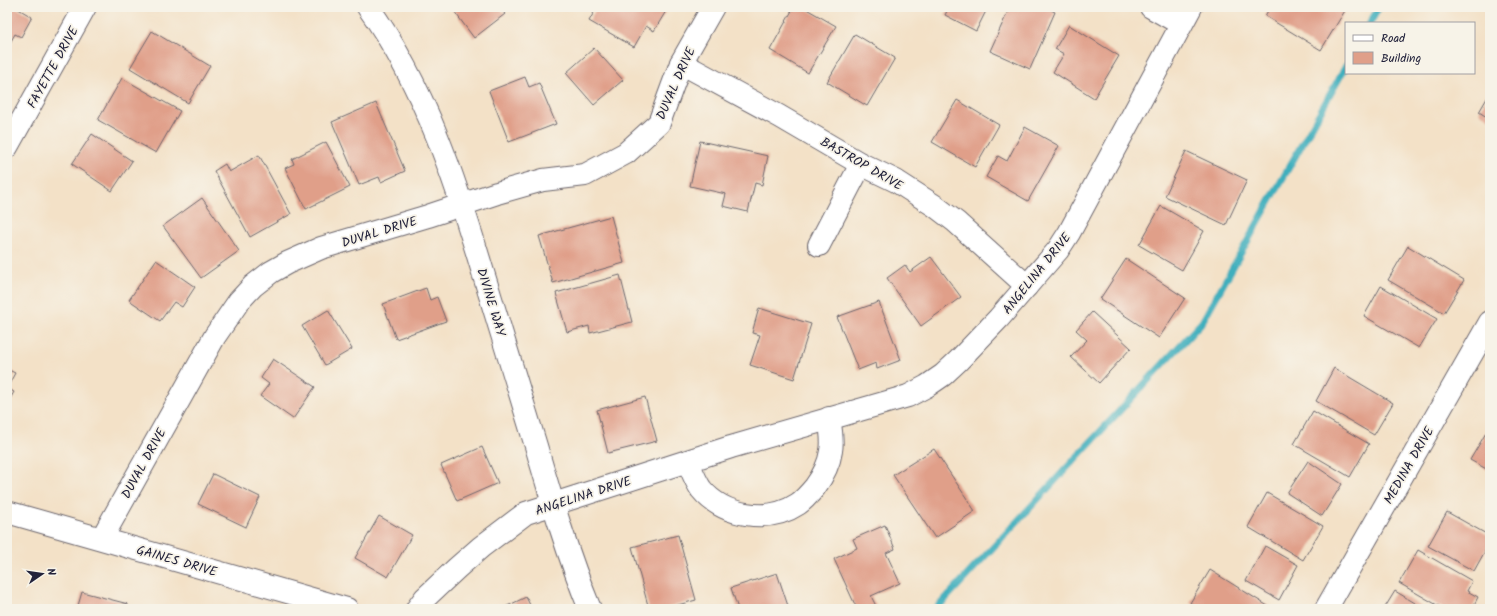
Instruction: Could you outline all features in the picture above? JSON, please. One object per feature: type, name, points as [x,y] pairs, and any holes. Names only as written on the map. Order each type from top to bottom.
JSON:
[{"type":"street","name":"FAYETTE DRIVE","points":[[7,147],[86,7]]},
{"type":"street","name":"DIVINE WAY","points":[[368,7],[394,47],[415,87],[433,125],[463,205],[564,541],[590,609]]},
{"type":"street","name":"DUVAL DRIVE","points":[[102,538],[215,336],[239,301],[253,286],[271,272],[287,263],[322,248],[543,180],[585,175],[626,153],[659,123],[681,63],[713,7]]},
{"type":"street","points":[[1151,7],[1186,15]]},
{"type":"street","name":"ANGELINA DRIVE","points":[[417,609],[425,598],[481,547],[526,513],[731,447],[901,398],[927,386],[943,375],[999,318],[1058,250],[1069,233],[1186,15]]},
{"type":"street","name":"BASTROP DRIVE","points":[[681,63],[779,116],[861,164],[896,181],[935,206],[956,222],[1027,286]]},
{"type":"street","points":[[819,246],[861,164]]},
{"type":"street","name":"MEDINA DRIVE","points":[[1326,609],[1490,322]]},
{"type":"street","points":[[688,462],[693,477],[702,489],[712,500],[725,508],[738,513],[754,516],[785,510],[798,504],[809,494],[827,468],[831,451],[832,435],[829,418]]},
{"type":"street","name":"GAINES DRIVE","points":[[7,512],[347,609]]},
{"type":"building","points":[[7,7],[15,7],[32,17],[21,37],[15,34],[7,48]]},
{"type":"building","points":[[451,7],[499,7],[505,14],[474,38]]},
{"type":"building","points":[[597,7],[659,7],[666,11],[654,31],[646,26],[634,47],[589,21]]},
{"type":"building","points":[[794,7],[803,7],[836,26],[808,73],[770,50]]},
{"type":"building","points":[[949,7],[988,7],[976,31],[945,15]]},
{"type":"building","points":[[1010,7],[1045,7],[1055,12],[1030,69],[990,51]]},
{"type":"building","points":[[1270,7],[1343,7],[1346,9],[1321,50],[1265,16]]},
{"type":"building","points":[[1069,25],[1119,56],[1094,98],[1053,72],[1064,54],[1055,49]]},
{"type":"building","points":[[152,31],[210,66],[188,103],[130,68]]},
{"type":"building","points":[[855,34],[895,58],[867,106],[827,82]]},
{"type":"building","points":[[594,48],[623,80],[594,105],[566,73]]},
{"type":"building","points":[[525,77],[529,87],[539,83],[556,124],[509,142],[489,91]]},
{"type":"building","points":[[122,78],[180,111],[156,153],[98,120]]},
{"type":"building","points":[[1490,93],[1490,119],[1479,112]]},
{"type":"building","points":[[957,100],[999,125],[975,167],[932,142]]},
{"type":"building","points":[[376,103],[405,171],[381,182],[379,177],[359,185],[332,122]]},
{"type":"building","points":[[1025,127],[1059,146],[1028,201],[986,177],[998,156],[1007,161]]},
{"type":"building","points":[[92,134],[132,161],[112,191],[72,164]]},
{"type":"building","points":[[700,141],[768,156],[762,185],[755,183],[748,212],[723,206],[726,194],[690,186]]},
{"type":"building","points":[[326,142],[350,187],[306,209],[285,168],[294,164],[292,159]]},
{"type":"building","points":[[1186,151],[1247,180],[1226,225],[1165,196]]},
{"type":"building","points":[[259,155],[291,214],[250,237],[214,171],[225,164],[229,172]]},
{"type":"building","points":[[202,198],[239,251],[201,278],[163,226]]},
{"type":"building","points":[[1161,206],[1204,231],[1182,270],[1139,245]]},
{"type":"building","points":[[611,216],[624,263],[553,283],[539,236]]},
{"type":"building","points":[[1408,246],[1464,280],[1444,313],[1388,280]]},
{"type":"building","points":[[931,257],[961,297],[921,326],[887,278],[905,265],[910,272]]},
{"type":"building","points":[[1126,259],[1185,298],[1159,338],[1100,299]]},
{"type":"building","points":[[156,260],[195,287],[182,307],[174,302],[160,321],[129,300]]},
{"type":"building","points":[[620,275],[632,322],[590,333],[589,326],[567,332],[556,293]]},
{"type":"building","points":[[1381,286],[1437,319],[1419,348],[1364,316]]},
{"type":"building","points":[[426,288],[430,300],[437,297],[446,321],[396,339],[383,304]]},
{"type":"building","points":[[879,302],[901,360],[877,369],[876,363],[858,370],[837,317]]},
{"type":"building","points":[[759,308],[811,324],[794,379],[750,365],[760,335],[752,333]]},
{"type":"building","points":[[328,310],[352,349],[325,365],[302,326]]},
{"type":"building","points":[[1092,312],[1131,348],[1099,383],[1071,357],[1087,340],[1076,330]]},
{"type":"building","points":[[273,359],[315,387],[293,419],[260,396],[269,384],[261,378]]},
{"type":"building","points":[[1334,368],[1393,403],[1374,435],[1316,401]]},
{"type":"building","points":[[7,369],[15,373],[7,388]]},
{"type":"building","points":[[7,388],[14,392],[7,404]]},
{"type":"building","points":[[645,397],[657,441],[608,453],[597,410]]},
{"type":"building","points":[[1313,411],[1369,444],[1350,477],[1294,444]]},
{"type":"building","points":[[1490,426],[1490,471],[1470,460]]},
{"type":"building","points":[[482,447],[498,483],[457,501],[441,465]]},
{"type":"building","points":[[934,449],[975,511],[935,538],[893,475]]},
{"type":"building","points":[[1308,461],[1342,484],[1322,516],[1287,493]]},
{"type":"building","points":[[213,474],[260,497],[246,527],[198,504]]},
{"type":"building","points":[[1267,493],[1323,526],[1303,560],[1248,527]]},
{"type":"building","points":[[1447,512],[1490,536],[1490,542],[1474,571],[1428,546]]},
{"type":"building","points":[[379,516],[412,535],[388,577],[355,558]]},
{"type":"building","points":[[885,525],[895,549],[886,553],[900,583],[871,596],[876,606],[869,609],[857,609],[834,559],[857,548],[853,539]]},
{"type":"building","points":[[678,535],[696,600],[667,609],[649,609],[632,547]]},
{"type":"building","points":[[1265,546],[1298,565],[1279,600],[1246,581]]},
{"type":"building","points":[[1418,550],[1472,581],[1467,591],[1478,597],[1472,609],[1444,609],[1399,583]]},
{"type":"building","points":[[1210,570],[1271,608],[1201,609],[1190,603]]},
{"type":"building","points":[[777,573],[789,609],[738,609],[731,588]]},
{"type":"building","points":[[1395,591],[1425,609],[1384,609]]},
{"type":"building","points":[[82,592],[128,604],[127,609],[77,609]]},
{"type":"building","points":[[526,597],[532,609],[501,609]]},
{"type":"waterway","points":[[1371,22],[1379,7]]},
{"type":"waterway","points":[[936,609],[1202,322],[1345,68]]}]
